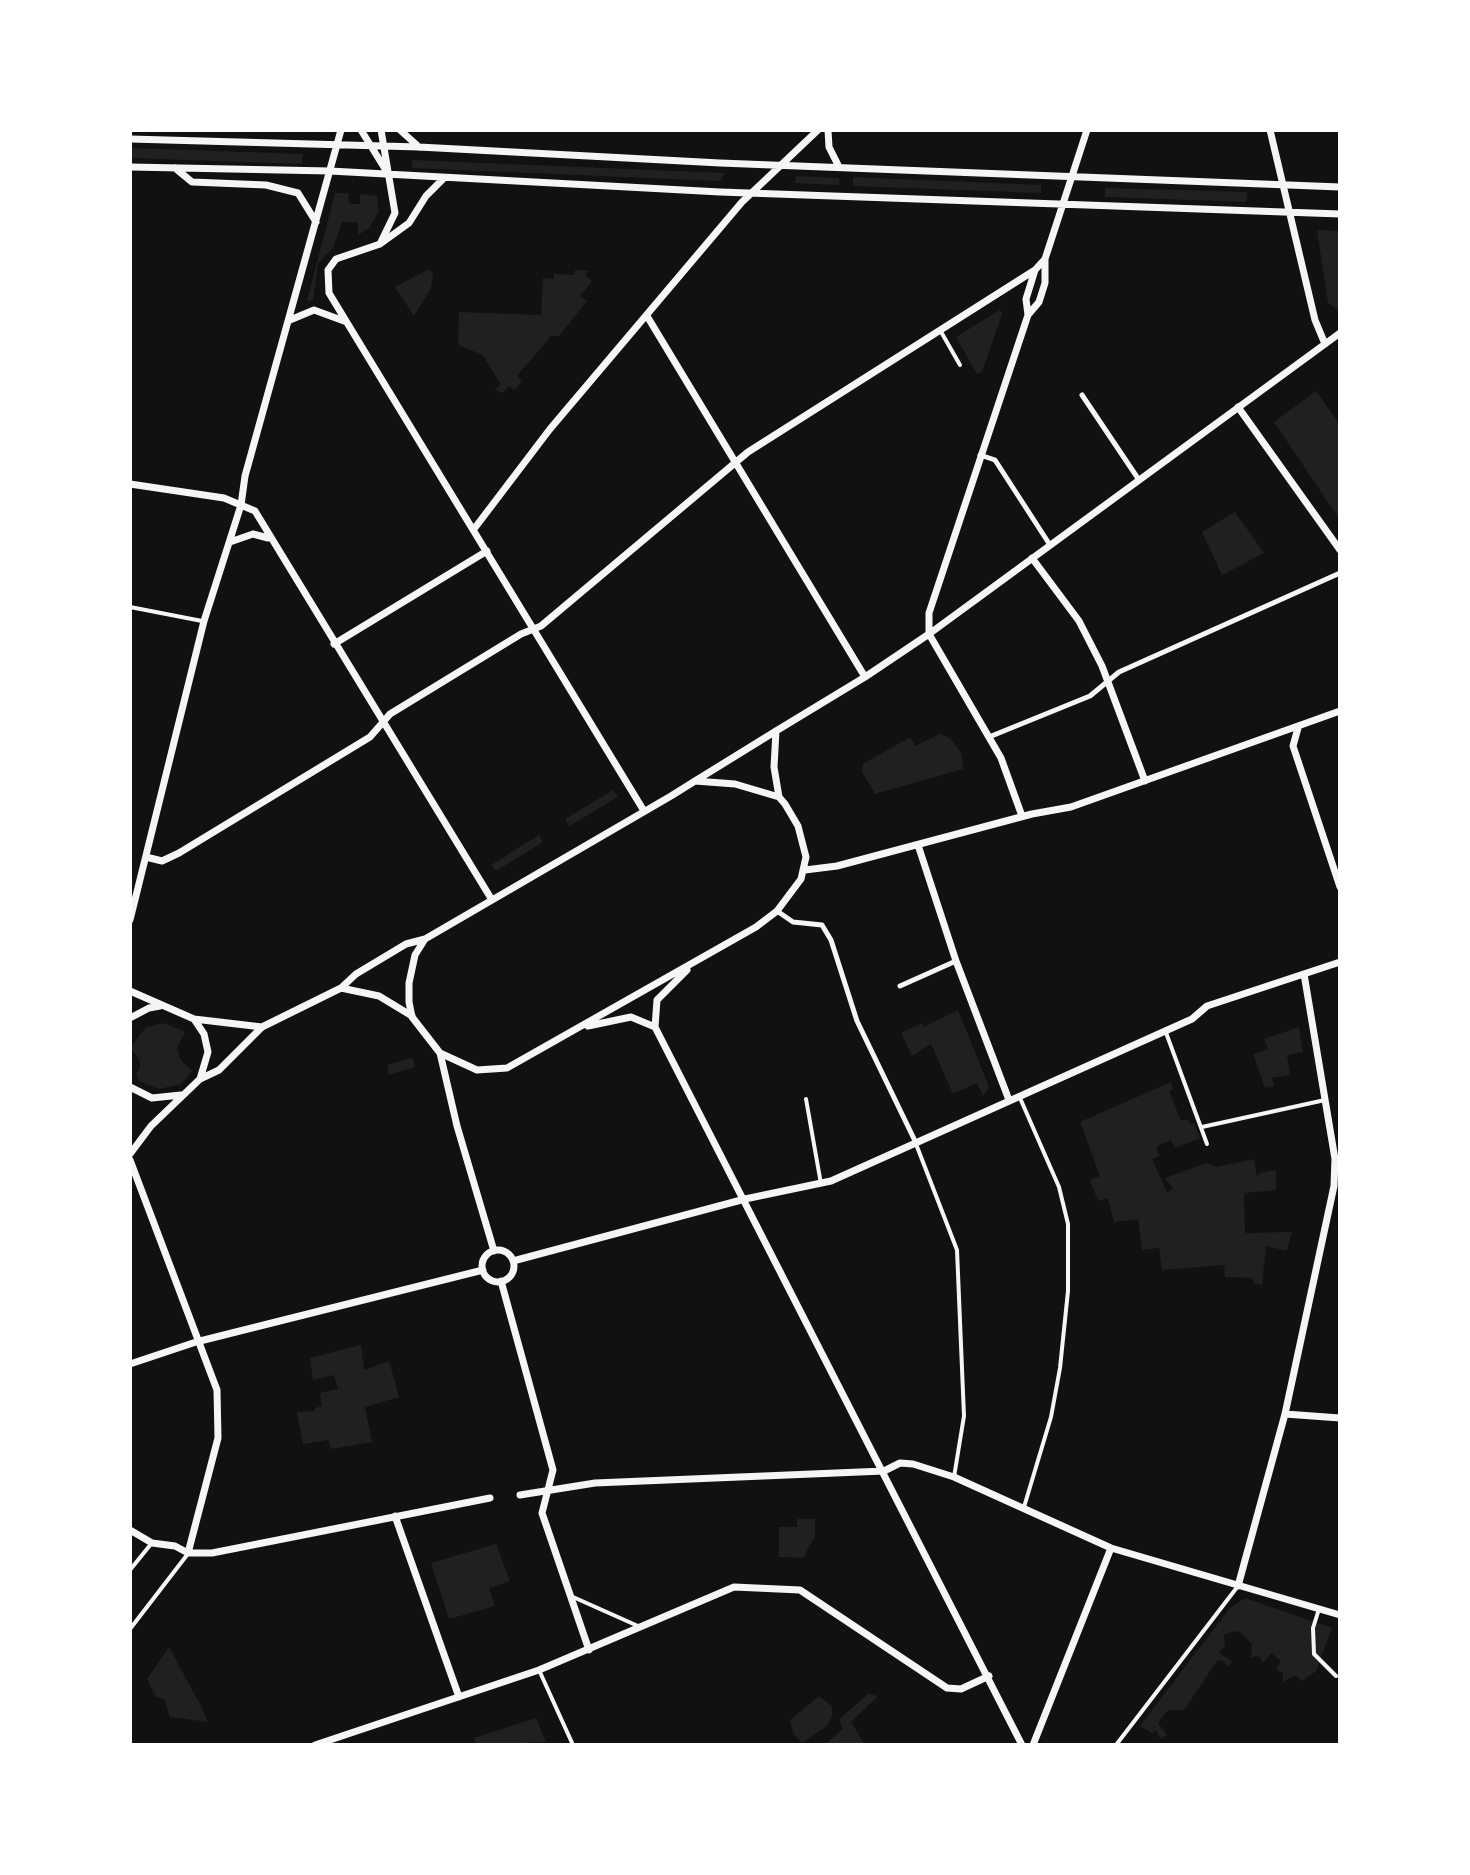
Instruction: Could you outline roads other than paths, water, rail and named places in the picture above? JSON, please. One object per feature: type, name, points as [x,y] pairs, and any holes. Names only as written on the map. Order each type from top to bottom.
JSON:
[{"type":"street","points":[[130,920],[204,621],[241,505],[245,476],[341,130]]},
{"type":"street","points":[[361,130],[368,146],[389,175]]},
{"type":"street","points":[[380,244],[395,213],[381,130]]},
{"type":"street","points":[[400,130],[419,147]]},
{"type":"street","points":[[474,529],[550,429],[750,192],[818,130]]},
{"type":"street","points":[[828,130],[829,147],[839,167]]},
{"type":"street","points":[[1022,816],[1007,769],[929,634],[929,613],[1028,315],[1039,302],[1045,283],[1045,259],[1087,130]]},
{"type":"street","points":[[1270,130],[1317,328],[1325,344]]},
{"type":"street","points":[[130,139],[419,147],[778,165],[1340,187]]},
{"type":"street","points":[[130,167],[330,171],[750,192],[1340,214]]},
{"type":"street","points":[[175,168],[192,182],[266,185],[302,197],[317,224]]},
{"type":"street","points":[[445,178],[426,196],[409,223],[380,244],[336,259],[328,270],[329,293],[644,811]]},
{"type":"street","points":[[146,857],[162,861],[179,853],[370,737],[404,706],[533,630],[736,461],[1035,270],[1045,259]]},
{"type":"street","points":[[1028,315],[1026,299],[1035,270]]},
{"type":"street","points":[[290,320],[314,310],[346,322]]},
{"type":"street","points":[[647,316],[865,677]]},
{"type":"street","points":[[130,1154],[151,1126],[183,1094],[200,1079],[219,1070],[262,1027],[341,988],[356,974],[406,944],[425,939],[865,677],[929,634],[1340,333]]},
{"type":"street","points":[[1082,395],[1139,480]]},
{"type":"street","points":[[1238,407],[1340,550]]},
{"type":"street","points":[[980,455],[995,460],[1050,545]]},
{"type":"street","points":[[130,484],[224,498],[255,511],[268,538],[492,900]]},
{"type":"street","points":[[230,542],[253,534],[268,538]]},
{"type":"street","points":[[334,644],[487,551]]},
{"type":"street","points":[[1032,558],[1079,621],[1107,682],[1145,781]]},
{"type":"street","points":[[989,737],[1090,696],[1119,672],[1340,573]]},
{"type":"street","points":[[805,870],[826,869],[1022,816],[1071,807],[1340,711]]},
{"type":"street","points":[[1298,728],[1293,746],[1340,887]]},
{"type":"street","points":[[440,1053],[477,1070],[499,1069],[526,1059],[777,911],[805,870],[805,846],[798,826],[779,797],[774,767],[776,731]]},
{"type":"street","points":[[695,781],[735,784],[779,797]]},
{"type":"street","points":[[918,845],[956,961],[1009,1100]]},
{"type":"street","points":[[777,911],[793,922],[822,925],[831,940],[857,1021],[916,1143]]},
{"type":"street","points":[[412,1017],[409,983],[415,955],[425,939]]},
{"type":"street","points":[[697,960],[657,1000],[655,1027],[1022,1745]]},
{"type":"street","points":[[900,986],[956,961]]},
{"type":"street","points":[[513,1261],[745,1199],[821,1184],[1199,1015],[1207,1006],[1340,962]]},
{"type":"street","points":[[1238,1586],[1285,1414],[1334,1186],[1337,1159],[1304,974]]},
{"type":"street","points":[[341,988],[379,996],[412,1017],[440,1053],[457,1126],[494,1251]]},
{"type":"street","points":[[130,991],[162,1006],[179,1009],[194,1019],[204,1034],[208,1052],[200,1079]]},
{"type":"street","points":[[130,1018],[149,1008],[162,1006]]},
{"type":"street","points":[[579,1028],[631,1017],[655,1027]]},
{"type":"street","points":[[194,1019],[262,1027]]},
{"type":"street","points":[[130,1087],[152,1098],[183,1094]]},
{"type":"street","points":[[130,1160],[196,1342],[217,1390],[218,1438],[188,1553]]},
{"type":"street","points":[[494,1251],[506,1252],[513,1261],[510,1276],[501,1281],[492,1280],[483,1270],[486,1256],[494,1251]]},
{"type":"street","points":[[130,1364],[196,1342],[483,1270]]},
{"type":"street","points":[[501,1281],[553,1470],[542,1513],[589,1650]]},
{"type":"street","points":[[1285,1414],[1340,1418]]},
{"type":"street","points":[[520,1495],[595,1483],[884,1471],[907,1463],[954,1477],[1111,1548],[1340,1615]]},
{"type":"street","points":[[130,1530],[152,1543],[175,1546],[188,1553],[212,1553],[490,1498]]},
{"type":"street","points":[[395,1516],[459,1697]]},
{"type":"street","points":[[1033,1745],[1111,1548]]},
{"type":"street","points":[[315,1745],[539,1670],[643,1628],[725,1588],[788,1587],[806,1594],[943,1686],[961,1689],[989,1676]]},
{"type":"lane","points":[[940,330],[960,365]]},
{"type":"lane","points":[[130,607],[204,621]]},
{"type":"lane","points":[[1165,1030],[1207,1144]]},
{"type":"lane","points":[[1020,1096],[1059,1187],[1068,1224],[1068,1291],[1060,1368],[1051,1417],[1023,1507]]},
{"type":"lane","points":[[806,1099],[821,1184]]},
{"type":"lane","points":[[1202,1127],[1325,1100]]},
{"type":"lane","points":[[916,1143],[957,1250],[964,1416],[954,1477]]},
{"type":"lane","points":[[130,1570],[152,1543]]},
{"type":"lane","points":[[130,1628],[188,1553]]},
{"type":"lane","points":[[1116,1745],[1238,1586]]},
{"type":"lane","points":[[571,1596],[643,1628]]},
{"type":"lane","points":[[1319,1609],[1313,1628],[1314,1654],[1336,1676]]},
{"type":"lane","points":[[539,1670],[571,1742]]}]
